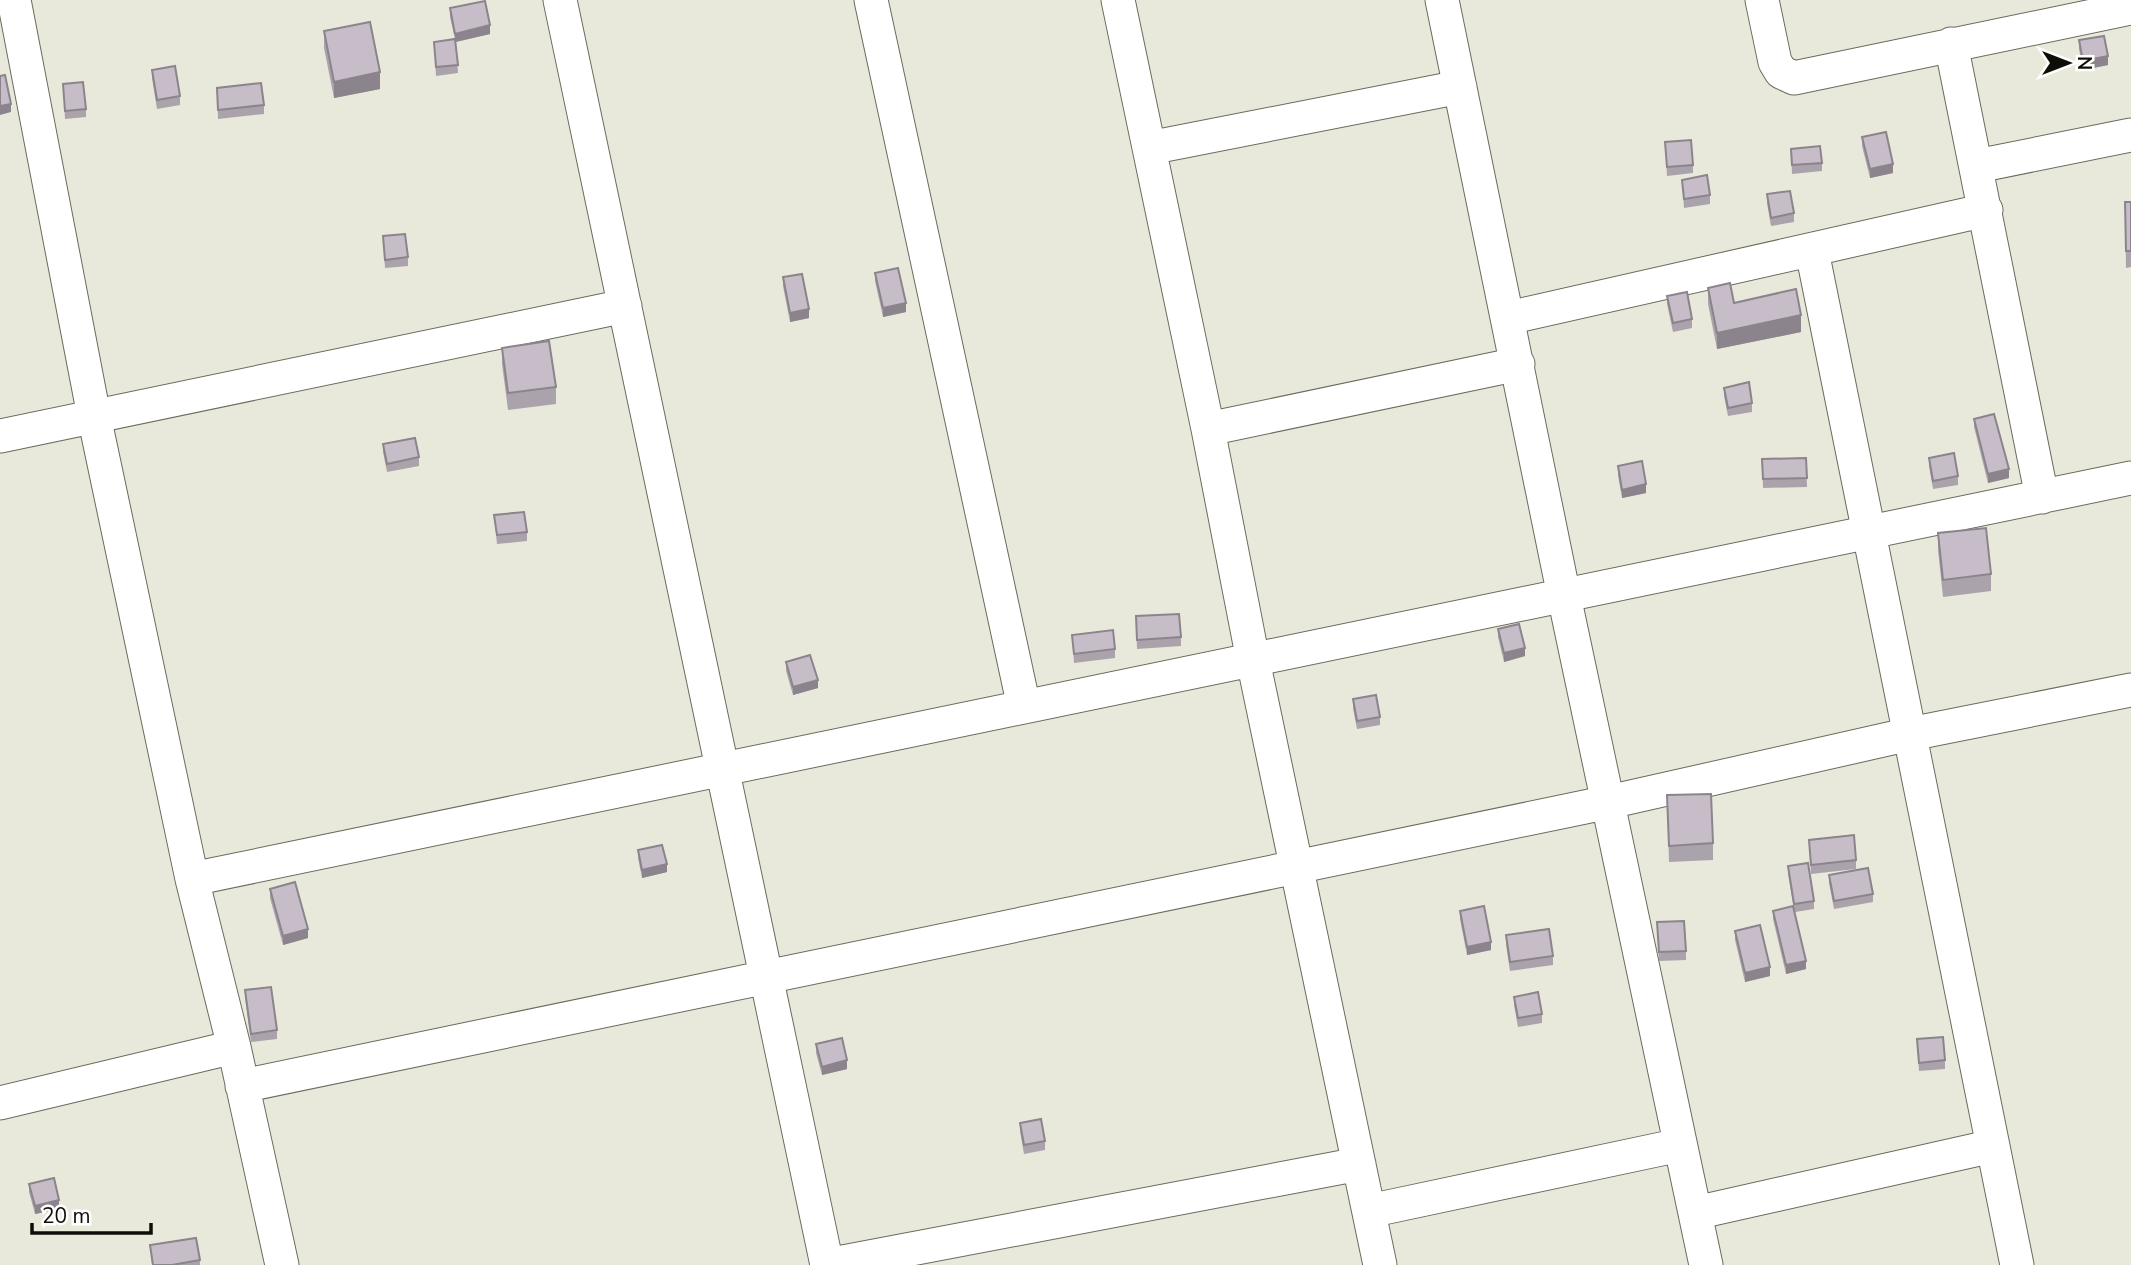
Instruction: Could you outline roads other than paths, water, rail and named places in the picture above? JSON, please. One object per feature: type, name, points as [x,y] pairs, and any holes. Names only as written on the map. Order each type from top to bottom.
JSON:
[{"type":"street","points":[[14,0],[94,416],[192,879],[234,1047],[282,1265]]},
{"type":"street","points":[[560,0],[827,1265],[1359,1164]]},
{"type":"street","points":[[871,0],[1024,707]]},
{"type":"street","points":[[1118,0],[1208,429],[1253,660],[1381,1265]]},
{"type":"street","points":[[1442,0],[1564,596],[1706,1265]]},
{"type":"street","points":[[1762,0],[1775,62],[1781,72],[1794,78],[2131,8]]},
{"type":"street","points":[[1951,44],[2042,497]]},
{"type":"street","points":[[1149,148],[1460,87]]},
{"type":"street","points":[[1977,166],[2131,135]]},
{"type":"street","points":[[1508,318],[1986,210]]},
{"type":"street","points":[[1812,251],[2017,1265]]},
{"type":"street","points":[[0,436],[625,306]]},
{"type":"street","points":[[1208,429],[1518,364]]},
{"type":"street","points":[[192,879],[2131,478]]},
{"type":"street","points":[[242,1086],[1609,802],[1910,734],[2131,690]]},
{"type":"street","points":[[0,1103],[234,1047]]},
{"type":"street","points":[[1369,1211],[1681,1145]]},
{"type":"street","points":[[1695,1213],[1993,1146]]}]
